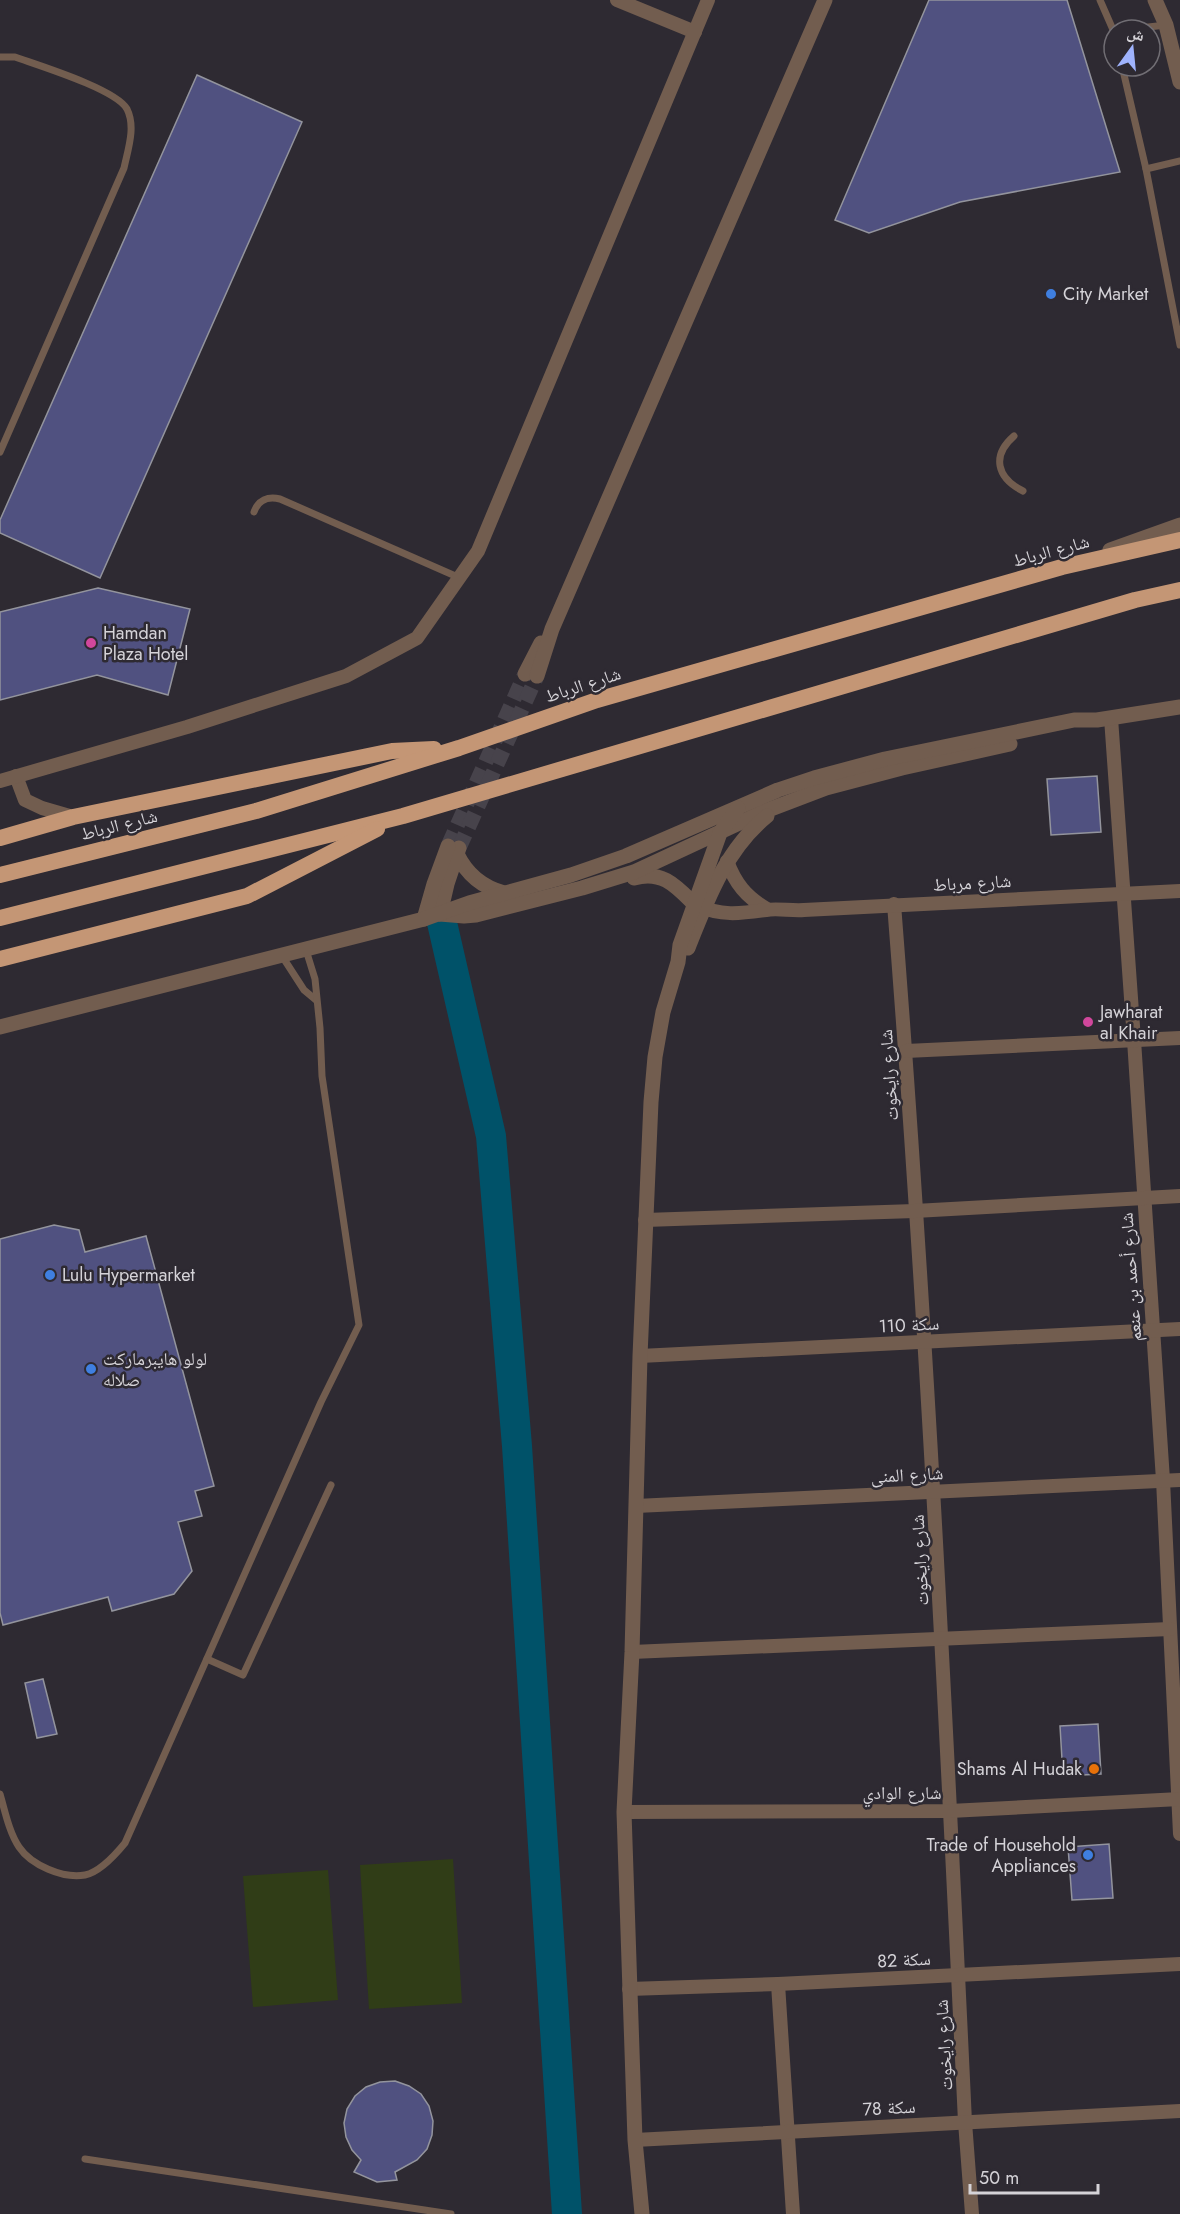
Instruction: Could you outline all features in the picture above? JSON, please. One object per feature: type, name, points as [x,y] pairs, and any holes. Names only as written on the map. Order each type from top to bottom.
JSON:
[{"type":"highway","name":"شارع الرباط","points":[[0,875],[256,811],[459,747],[597,700],[1062,567],[1180,540]]},
{"type":"highway","points":[[0,918],[403,816],[1135,600],[1180,590]]},
{"type":"highway","points":[[0,838],[73,817],[392,751],[459,747]]},
{"type":"highway","points":[[0,959],[247,896],[403,816]]},
{"type":"street","points":[[617,0],[695,32]]},
{"type":"street","points":[[0,781],[187,727],[346,676],[417,638],[478,551],[708,0]]},
{"type":"street","points":[[531,675],[541,643],[552,629],[825,0]]},
{"type":"street","points":[[1155,0],[1166,25],[1180,82]]},
{"type":"street","points":[[1062,567],[1180,525]]},
{"type":"street","points":[[0,1028],[424,919],[456,906],[609,862],[778,790],[885,759],[1074,720],[1104,719],[1180,707]]},
{"type":"street","points":[[440,914],[476,915],[611,879],[649,866],[785,803],[864,777],[1085,727],[1104,719]]},
{"type":"street","name":"شارع أحمد بن عنعم","points":[[1104,719],[1124,894],[1134,1040],[1170,1629],[1176,1690],[1180,1834]]},
{"type":"street","points":[[16,776],[25,800],[42,808],[73,817]]},
{"type":"street","points":[[642,2214],[635,2140],[624,1812],[632,1652],[645,1220],[655,1057],[663,1012],[678,962],[680,945],[727,861],[753,829],[785,803]]},
{"type":"street","points":[[700,907],[720,833],[738,808]]},
{"type":"street","points":[[699,824],[720,833],[726,846],[727,861],[735,879],[746,894],[767,909]]},
{"type":"street","points":[[455,850],[462,864],[475,880],[504,893]]},
{"type":"street","points":[[440,914],[455,850]]},
{"type":"street","points":[[424,919],[434,884],[455,850]]},
{"type":"street","points":[[611,879],[622,882],[646,875],[666,879],[700,907]]},
{"type":"street","name":"شارع مرباط","points":[[700,907],[744,914],[767,909],[804,910],[1180,891]]},
{"type":"street","name":"شارع رايخوت","points":[[894,904],[906,1051],[934,1491],[965,2122],[972,2214]]},
{"type":"street","points":[[906,1051],[1180,1038]]},
{"type":"street","points":[[645,1220],[915,1211],[1180,1196]]},
{"type":"street","name":"سكة 110","points":[[640,1356],[1180,1329]]},
{"type":"street","name":"شارع المنى","points":[[636,1506],[1180,1480]]},
{"type":"street","points":[[632,1652],[1170,1629]]},
{"type":"street","name":"شارع الوادي","points":[[624,1812],[950,1811],[1179,1799]]},
{"type":"street","name":"سكة 82","points":[[629,1989],[1180,1964]]},
{"type":"street","points":[[778,1984],[793,2214]]},
{"type":"street","name":"سكة 78","points":[[635,2140],[1180,2111]]},
{"type":"lane","points":[[1100,0],[1108,18]]},
{"type":"lane","points":[[1162,25],[1166,25]]},
{"type":"lane","points":[[0,57],[15,57],[97,88],[115,98],[126,106],[130,117],[131,140],[124,168],[0,452]]},
{"type":"lane","points":[[1125,78],[1146,169],[1180,345]]},
{"type":"lane","points":[[1146,169],[1180,161]]},
{"type":"lane","points":[[1014,436],[1004,445],[1000,455],[1000,465],[1003,476],[1010,484],[1023,491]]},
{"type":"lane","points":[[254,512],[256,505],[262,500],[280,499],[460,578]]},
{"type":"lane","points":[[0,1794],[18,1846],[30,1860],[64,1874],[86,1875],[112,1859],[125,1843],[321,1402],[359,1325],[322,1076],[315,979],[306,950]]},
{"type":"lane","points":[[282,956],[304,990],[316,1000]]},
{"type":"lane","points":[[207,1659],[243,1676],[331,1485]]},
{"type":"lane","points":[[85,2159],[451,2214]]},
{"type":"green space","points":[[453,1859],[462,2003],[369,2009],[360,1865]]},
{"type":"green space","points":[[328,1870],[338,2000],[253,2007],[243,1876]]},
{"type":"building","points":[[929,0],[1067,0],[1120,172],[960,202],[869,233],[835,220]]},
{"type":"building","points":[[197,75],[302,122],[100,578],[0,533],[0,520]]},
{"type":"building","name":"Hamdan Plaza Hotel","points":[[98,588],[190,609],[168,695],[97,675],[0,700],[0,612]]},
{"type":"building","points":[[1097,776],[1101,832],[1051,835],[1047,779]]},
{"type":"building","name":"لولو هايبرماركت صلاله","points":[[54,1225],[79,1230],[85,1252],[146,1236],[214,1486],[195,1491],[202,1516],[178,1522],[192,1571],[174,1594],[112,1611],[108,1597],[3,1625],[0,1613],[0,1239]]},
{"type":"building","points":[[43,1679],[57,1734],[37,1738],[25,1683]]},
{"type":"building","points":[[1098,1724],[1101,1774],[1063,1776],[1060,1726]]},
{"type":"building","points":[[1109,1844],[1113,1898],[1072,1900],[1068,1847]]},
{"type":"building","points":[[395,2081],[421,2094],[429,2106],[433,2121],[432,2135],[427,2149],[417,2160],[395,2172],[397,2180],[377,2182],[354,2172],[361,2160],[352,2150],[346,2137],[344,2123],[347,2109],[355,2096],[366,2087],[380,2082]]},
{"type":"waterway","points":[[440,914],[491,1136],[517,1446],[567,2214]]},
{"type":"tunnel","points":[[448,846],[525,674]]},
{"type":"tunnel","points":[[459,848],[537,676]]},
{"type":"place","name":"City Market","points":[[1051,294]]},
{"type":"place","name":"Hamdan Plaza Hotel","points":[[91,643]]},
{"type":"place","name":"Jawharat al Khair","points":[[1088,1022]]},
{"type":"place","name":"Lulu Hypermarket","points":[[50,1275]]},
{"type":"place","name":"لولو هايبرماركت صلاله","points":[[91,1369]]},
{"type":"place","name":"Shams Al Hudak","points":[[1094,1769]]},
{"type":"place","name":"Trade of Household Appliances","points":[[1088,1855]]}]
